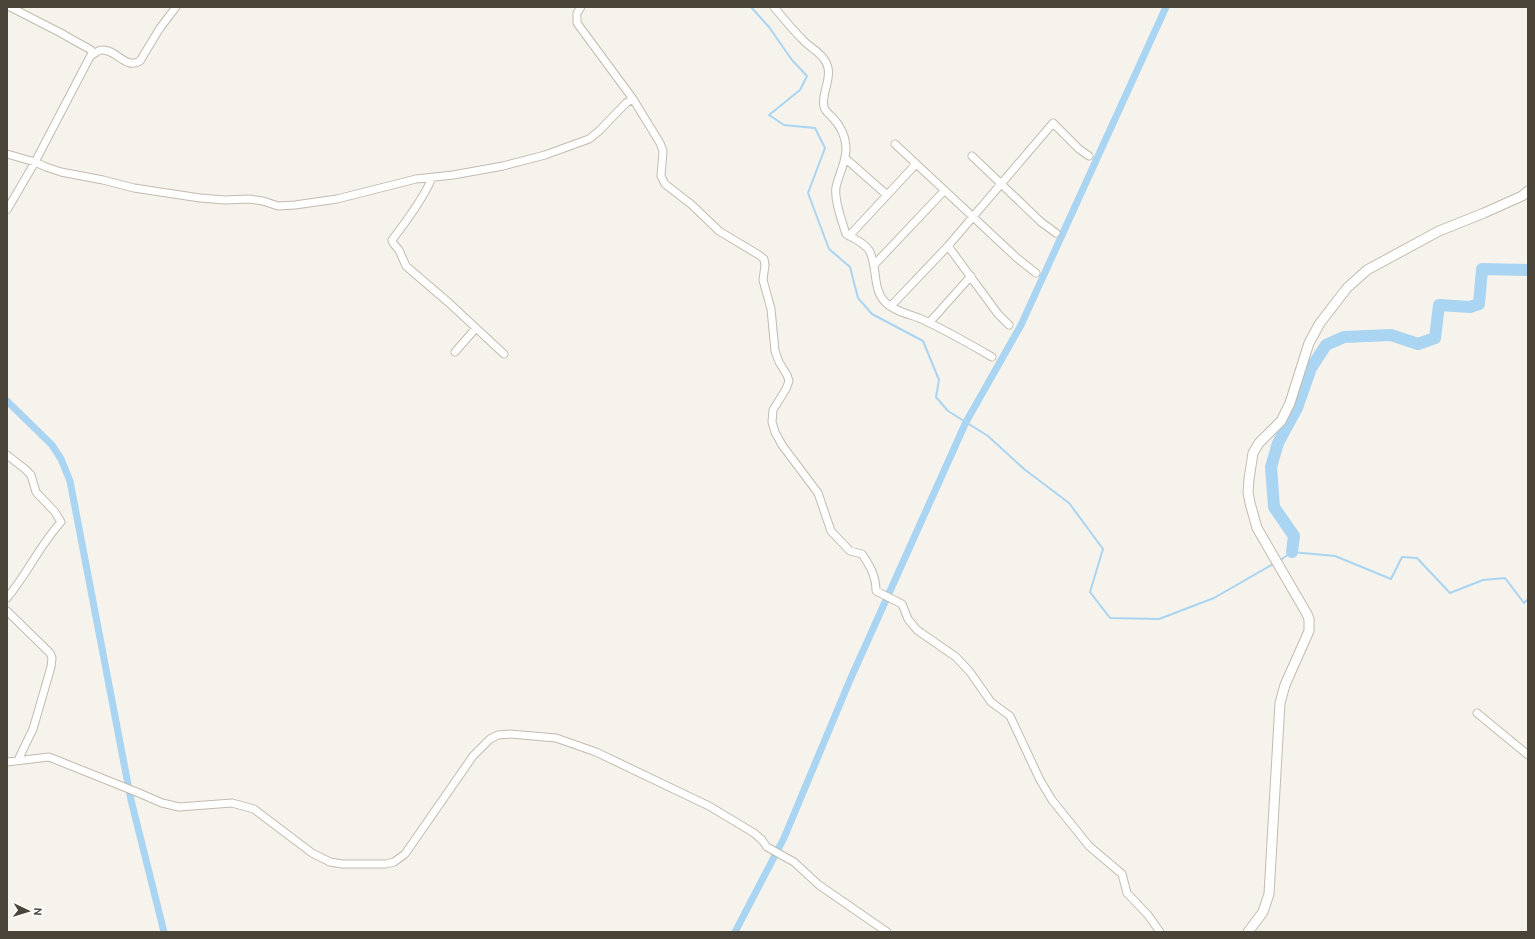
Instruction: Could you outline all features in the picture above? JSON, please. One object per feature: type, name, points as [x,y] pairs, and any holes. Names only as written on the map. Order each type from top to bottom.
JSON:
[{"type":"street","points":[[7,210],[35,162],[92,53],[91,50],[76,40],[10,7]]},
{"type":"street","points":[[91,56],[104,50],[127,62],[136,64],[140,61],[160,28],[176,7]]},
{"type":"street","points":[[581,7],[577,13],[577,23],[633,99],[662,146],[661,172],[665,184],[692,204],[719,231],[759,254],[764,259],[764,285],[771,310],[775,351],[779,362],[787,375],[788,381],[786,389],[773,410],[772,422],[775,432],[782,445],[818,493],[831,532],[850,551],[862,554],[876,580],[876,591],[902,604],[908,619],[917,630],[956,657],[970,672],[991,702],[1010,716],[1040,780],[1052,800],[1089,846],[1122,874],[1127,893],[1148,915],[1160,932]]},
{"type":"street","points":[[774,7],[804,41],[820,53],[826,63],[828,69],[828,79],[823,98],[824,108],[839,125],[844,136],[846,147],[845,158],[836,188],[841,220],[846,234],[859,241],[868,249],[874,265],[880,293],[885,302],[897,310],[929,323],[992,357]]},
{"type":"street","points":[[7,154],[35,162],[46,168],[134,188],[200,198],[225,200],[249,199],[263,201],[278,206],[295,205],[337,199],[383,186],[416,179],[502,166],[545,154],[589,139],[599,131],[626,103],[633,99]]},
{"type":"street","points":[[891,306],[948,246],[1053,122],[1079,149],[1089,156]]},
{"type":"street","points":[[894,144],[1017,258],[1036,273]]},
{"type":"street","points":[[972,156],[1041,222],[1056,233]]},
{"type":"street","points":[[845,158],[887,195]]},
{"type":"street","points":[[849,236],[916,164]]},
{"type":"street","points":[[432,177],[422,197],[392,240],[393,243],[399,250],[406,266],[448,302],[504,354]]},
{"type":"street","points":[[874,265],[944,191]]},
{"type":"street","points":[[1248,932],[1263,912],[1269,894],[1280,703],[1285,685],[1306,637],[1309,625],[1307,614],[1257,528],[1250,503],[1249,479],[1253,454],[1259,443],[1281,421],[1290,403],[1310,343],[1320,323],[1347,288],[1367,270],[1439,231],[1522,196],[1528,191]]},
{"type":"street","points":[[948,246],[972,276],[998,314],[1009,325]]},
{"type":"street","points":[[929,323],[972,276]]},
{"type":"street","points":[[454,352],[476,328]]},
{"type":"street","points":[[7,455],[31,475],[36,492],[55,512],[61,522],[53,531],[7,598]]},
{"type":"street","points":[[7,611],[46,648],[52,658],[51,667],[33,730],[18,760]]},
{"type":"street","points":[[1478,713],[1528,755]]},
{"type":"street","points":[[7,762],[49,757],[139,792],[162,803],[179,807],[232,803],[254,809],[312,853],[330,862],[342,864],[389,864],[402,858],[473,756],[486,742],[498,735],[537,735],[566,741],[596,752],[709,806],[754,833],[770,849],[791,860],[819,885],[887,932]]},
{"type":"waterway","points":[[751,7],[769,27],[792,60],[807,76],[800,90],[769,115],[784,125],[815,128],[825,148],[808,193],[829,249],[850,267],[858,298],[872,314],[923,341],[939,380],[936,397],[948,411],[988,436],[1024,469],[1069,503],[1103,549],[1090,592],[1110,618],[1159,619],[1214,598],[1275,563]]},
{"type":"waterway","points":[[735,932],[784,838],[850,680],[966,422],[1021,325],[1166,7]]},
{"type":"waterway","points":[[1292,552],[1294,536],[1274,507],[1271,467],[1278,443],[1297,408],[1311,368],[1326,345],[1344,337],[1391,335],[1418,344],[1435,338],[1439,305],[1470,307],[1479,304],[1482,269],[1528,270]]},
{"type":"waterway","points":[[7,401],[52,445],[61,459],[70,481],[131,800],[164,932]]},
{"type":"waterway","points":[[1279,561],[1292,552],[1335,556],[1391,579],[1402,557],[1417,558],[1450,593],[1483,580],[1505,578],[1524,603],[1528,599]]}]
